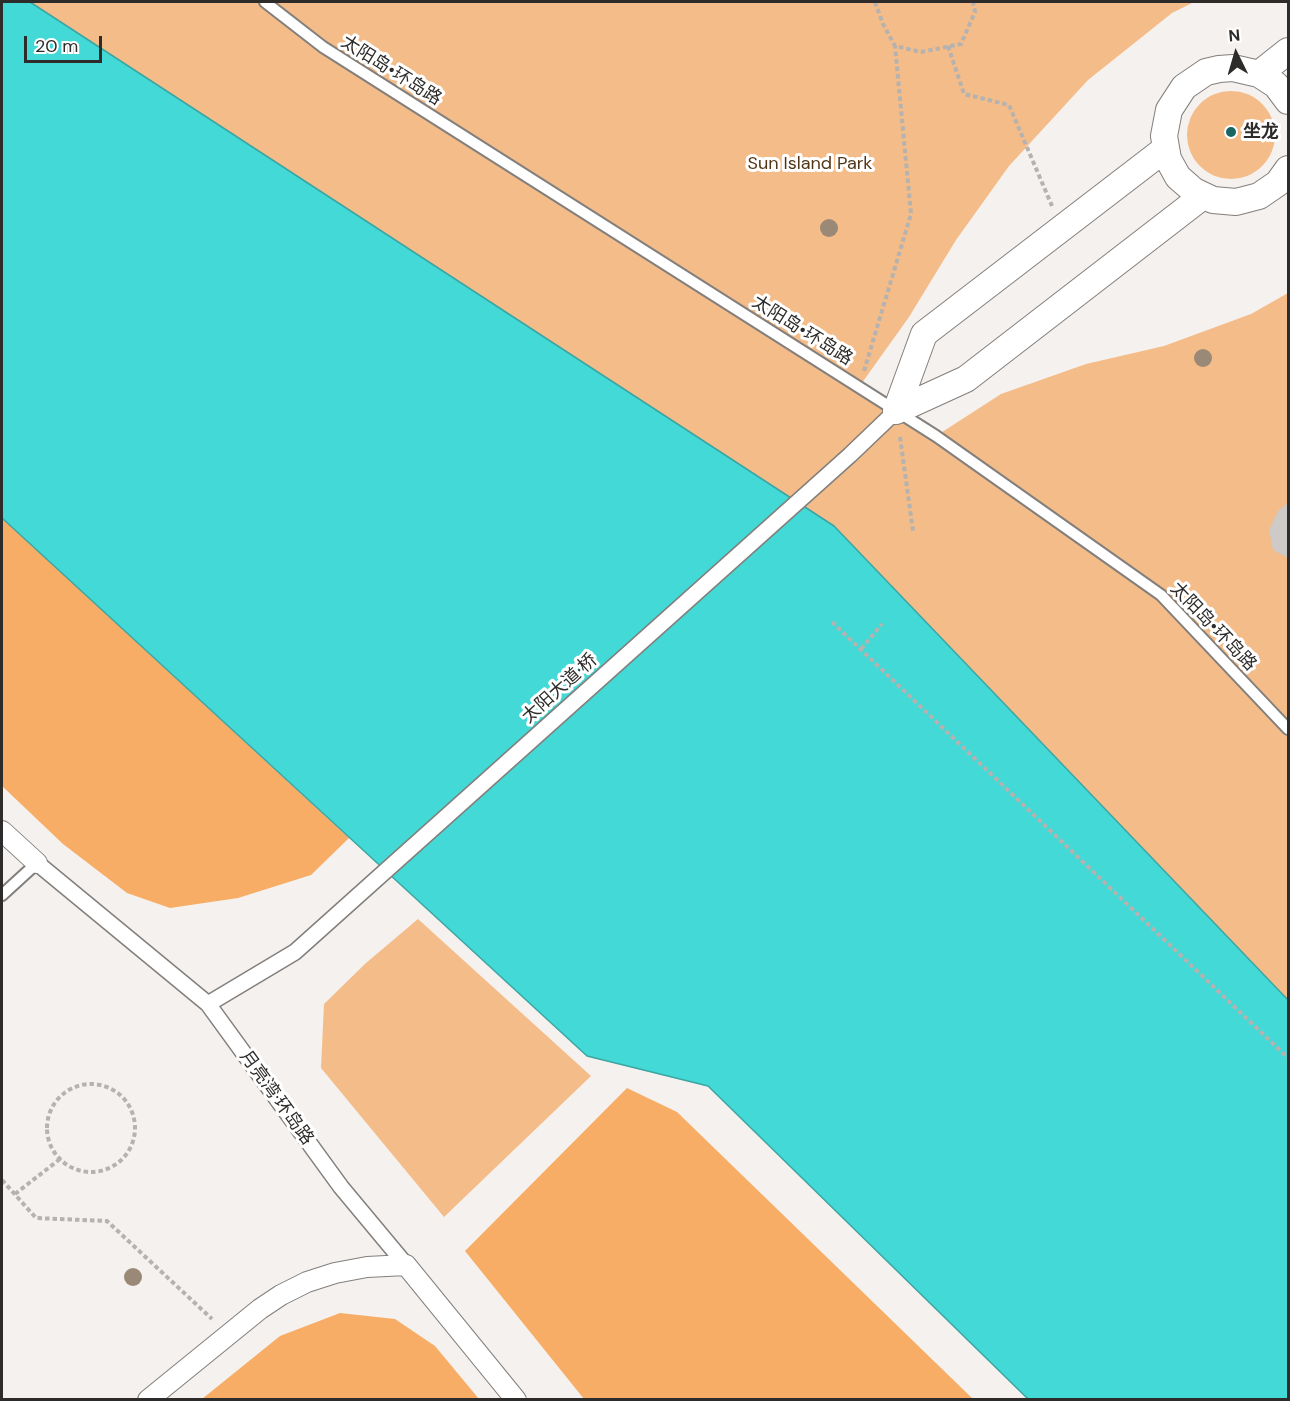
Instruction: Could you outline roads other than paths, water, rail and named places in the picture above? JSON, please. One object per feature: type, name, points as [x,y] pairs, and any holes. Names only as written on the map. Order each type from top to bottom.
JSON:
[{"type":"street","points":[[1259,74],[1288,51]]},
{"type":"street","points":[[1288,101],[1276,85],[1259,74],[1233,68],[1219,69],[1206,72],[1189,83],[1175,98],[1165,122],[1165,149],[1168,159],[1178,177],[1203,196],[1225,202],[1248,200],[1259,196],[1278,183],[1288,169]]},
{"type":"street","points":[[896,411],[924,334],[1165,149]]},
{"type":"street","points":[[896,411],[966,379],[1203,196]]},
{"type":"street","name":"太阳大道·桥","points":[[208,1004],[295,952],[850,455],[896,411]]},
{"type":"street","name":"月亮湾·环岛路","points":[[2,831],[37,863],[208,1004],[340,1187],[516,1400]]},
{"type":"street","points":[[148,1400],[228,1334],[281,1295],[307,1282],[335,1273],[367,1267],[406,1265]]},
{"type":"lane","name":"太阳岛•环岛路","points":[[265,2],[323,47],[936,436],[1161,596],[1288,729]]},
{"type":"lane","points":[[2,895],[37,863]]},
{"type":"water","points":[[2,2],[30,2],[834,526],[1288,1000],[1288,1399],[1028,1399],[708,1086],[587,1056],[2,518]]},
{"type":"place","name":"坐龙","points":[[1231,132]]},
{"type":"park label","name":"Sun Island Park","points":[[810,164]]}]
